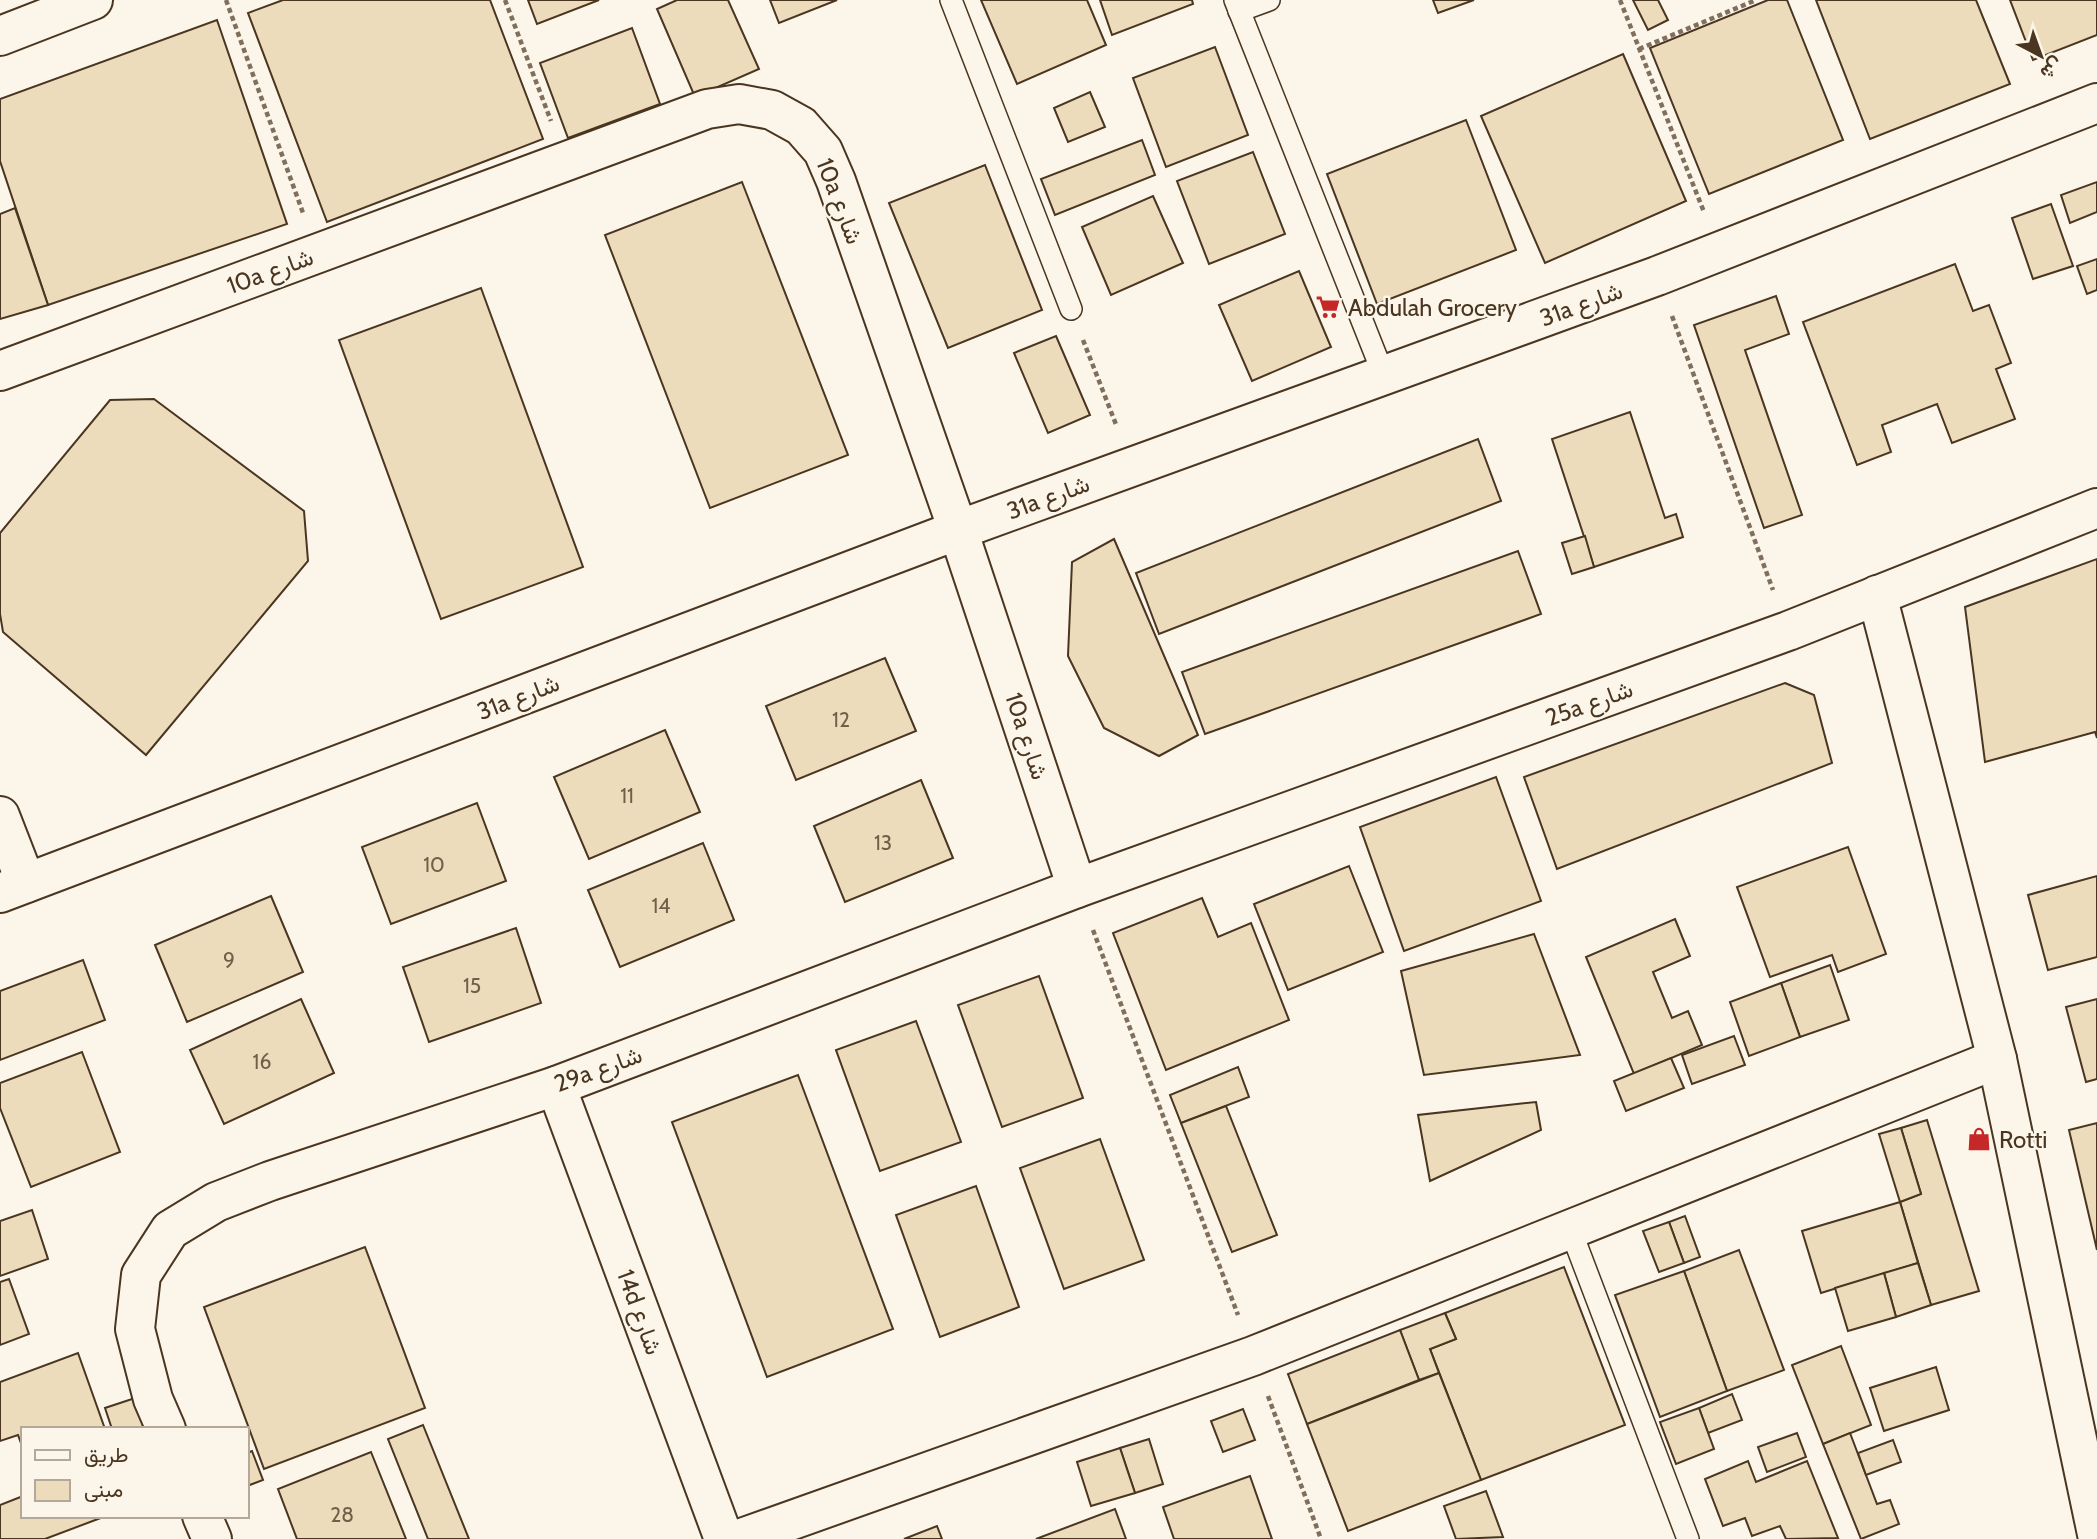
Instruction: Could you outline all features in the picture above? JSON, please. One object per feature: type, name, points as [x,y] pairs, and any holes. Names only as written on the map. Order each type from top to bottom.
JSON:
[{"type":"street","points":[[0,36],[93,0]]},
{"type":"street","name":"31a شارع","points":[[13,888],[958,530],[1657,276],[2097,103]]},
{"type":"street","name":"10a شارع","points":[[0,370],[707,109],[739,104],[772,110],[801,126],[823,151],[836,181],[958,530],[1077,888]]},
{"type":"street","name":"25a شارع","points":[[1077,888],[1788,631],[2097,508]]},
{"type":"street","points":[[1877,596],[1997,1059],[2097,1537]]},
{"type":"street","points":[[0,816],[13,888]]},
{"type":"street","name":"29a شارع","points":[[165,1427],[153,1399],[135,1329],[141,1275],[170,1230],[216,1202],[270,1181],[555,1086],[1077,888]]},
{"type":"street","points":[[738,1539],[1253,1356],[1997,1059]]},
{"type":"street","name":"14d شارع","points":[[555,1086],[724,1539]]},
{"type":"street","points":[[203,1518],[212,1539]]},
{"type":"lane","points":[[951,0],[1071,309]]},
{"type":"lane","points":[[1269,0],[1237,6],[1384,376]]},
{"type":"lane","points":[[1571,1231],[1688,1539]]},
{"type":"path","points":[[226,0],[317,254]]},
{"type":"path","points":[[505,0],[566,161]]},
{"type":"path","points":[[1620,0],[1719,251]]},
{"type":"path","points":[[1639,49],[1756,0]]},
{"type":"path","points":[[1657,276],[1788,631]]},
{"type":"path","points":[[1071,309],[1133,467]]},
{"type":"path","points":[[1077,888],[1321,1539]]},
{"type":"building","points":[[283,0],[490,0],[543,139],[327,222],[248,13]]},
{"type":"building","points":[[528,0],[599,0],[537,24]]},
{"type":"building","points":[[677,0],[728,0],[759,69],[695,97],[657,9]]},
{"type":"building","points":[[770,0],[837,0],[779,23]]},
{"type":"building","points":[[981,0],[1087,0],[1106,45],[1017,84]]},
{"type":"building","points":[[1100,0],[1192,0],[1193,4],[1112,35]]},
{"type":"building","points":[[1433,0],[1474,0],[1438,13]]},
{"type":"building","points":[[1633,0],[1658,0],[1668,20],[1648,30]]},
{"type":"building","points":[[1768,0],[1787,0],[1843,140],[1709,194],[1650,48]]},
{"type":"building","points":[[1816,0],[1976,0],[2010,84],[1870,139]]},
{"type":"building","points":[[2010,0],[2097,0],[2097,35],[2033,60]]},
{"type":"building","points":[[217,20],[287,224],[48,305],[0,161],[0,99]]},
{"type":"building","points":[[632,28],[660,104],[568,138],[540,63]]},
{"type":"building","points":[[1215,47],[1248,135],[1166,167],[1133,78]]},
{"type":"building","points":[[1623,54],[1686,201],[1545,263],[1481,116]]},
{"type":"building","points":[[1090,92],[1105,127],[1068,142],[1054,108]]},
{"type":"building","points":[[1466,120],[1516,250],[1377,304],[1327,174]]},
{"type":"building","points":[[1142,140],[1155,175],[1055,215],[1041,179]]},
{"type":"building","points":[[1253,152],[1285,234],[1209,264],[1177,181]]},
{"type":"building","points":[[985,165],[1042,310],[948,348],[889,203]]},
{"type":"building","points":[[742,182],[848,455],[710,508],[605,235]]},
{"type":"building","points":[[2097,182],[2097,212],[2070,223],[2061,195]]},
{"type":"building","points":[[1153,196],[1183,263],[1111,295],[1082,227]]},
{"type":"building","points":[[2051,204],[2073,266],[2033,279],[2012,218]]},
{"type":"building","points":[[15,208],[48,305],[0,319],[0,214]]},
{"type":"building","points":[[2097,259],[2097,290],[2087,294],[2077,266]]},
{"type":"building","points":[[1955,264],[1973,311],[1989,305],[2011,363],[1996,369],[2015,419],[1952,443],[1937,404],[1882,425],[1891,452],[1857,465],[1803,322]]},
{"type":"building","points":[[1299,271],[1331,347],[1252,381],[1219,305]]},
{"type":"building","points":[[481,288],[583,567],[441,619],[339,340]]},
{"type":"building","points":[[1776,296],[1789,334],[1745,350],[1802,515],[1764,528],[1694,325]]},
{"type":"building","points":[[1056,336],[1090,415],[1048,433],[1014,353]]},
{"type":"building","points":[[154,399],[304,511],[308,561],[146,755],[3,632],[0,614],[0,533],[110,400]]},
{"type":"building","points":[[1630,412],[1665,518],[1676,514],[1683,537],[1594,567],[1552,439]]},
{"type":"building","points":[[1478,439],[1501,501],[1159,634],[1136,573]]},
{"type":"building","points":[[1585,536],[1594,567],[1572,574],[1562,543]]},
{"type":"building","points":[[1114,539],[1198,735],[1159,756],[1104,728],[1068,656],[1072,562]]},
{"type":"building","points":[[1518,551],[1541,614],[1205,734],[1182,672]]},
{"type":"building","points":[[2097,559],[2097,738],[2095,732],[1985,762],[1965,607]]},
{"type":"building","points":[[885,658],[916,731],[796,780],[766,706]]},
{"type":"building","points":[[1785,683],[1814,695],[1832,763],[1557,869],[1524,777]]},
{"type":"building","points":[[665,730],[700,812],[589,859],[554,777]]},
{"type":"building","points":[[1496,777],[1541,901],[1404,951],[1360,827]]},
{"type":"building","points":[[921,780],[953,858],[845,902],[814,826]]},
{"type":"building","points":[[477,803],[506,881],[391,924],[362,847]]},
{"type":"building","points":[[703,843],[734,920],[620,967],[588,890]]},
{"type":"building","points":[[1848,847],[1886,954],[1838,972],[1832,955],[1770,977],[1737,887]]},
{"type":"building","points":[[1349,866],[1383,952],[1288,990],[1254,904]]},
{"type":"building","points":[[2097,876],[2097,957],[2048,970],[2028,895]]},
{"type":"building","points":[[271,896],[303,972],[187,1022],[155,945]]},
{"type":"building","points":[[1202,898],[1218,937],[1251,923],[1289,1020],[1166,1070],[1113,933]]},
{"type":"building","points":[[1675,919],[1690,956],[1653,972],[1672,1018],[1688,1011],[1702,1045],[1634,1074],[1586,957]]},
{"type":"building","points":[[516,928],[541,1003],[429,1042],[403,967]]},
{"type":"building","points":[[1534,934],[1580,1055],[1424,1075],[1401,971]]},
{"type":"building","points":[[83,960],[105,1020],[0,1060],[0,991]]},
{"type":"building","points":[[1830,965],[1849,1020],[1800,1037],[1781,983]]},
{"type":"building","points":[[1039,976],[1083,1098],[1002,1127],[958,1005]]},
{"type":"building","points":[[1781,983],[1800,1037],[1749,1056],[1730,1002]]},
{"type":"building","points":[[301,999],[334,1073],[224,1124],[190,1050]]},
{"type":"building","points":[[2097,999],[2097,1079],[2086,1082],[2066,1007]]},
{"type":"building","points":[[916,1021],[961,1142],[880,1171],[836,1050]]},
{"type":"building","points":[[1734,1036],[1745,1065],[1692,1084],[1682,1055]]},
{"type":"building","points":[[82,1052],[120,1152],[31,1187],[0,1108],[0,1083]]},
{"type":"building","points":[[1671,1058],[1684,1088],[1626,1111],[1614,1081]]},
{"type":"building","points":[[1238,1067],[1249,1097],[1181,1123],[1170,1095]]},
{"type":"building","points":[[798,1075],[893,1329],[767,1377],[672,1122]]},
{"type":"building","points":[[1536,1102],[1541,1130],[1430,1181],[1418,1115]]},
{"type":"building","points":[[1226,1106],[1277,1235],[1232,1252],[1181,1123]]},
{"type":"building","points":[[1927,1120],[1979,1291],[1931,1305],[1900,1202],[1921,1194],[1901,1128]]},
{"type":"building","points":[[2097,1123],[2097,1250],[2069,1130]]},
{"type":"building","points":[[1901,1128],[1921,1194],[1900,1202],[1879,1134]]},
{"type":"building","points":[[1100,1139],[1144,1260],[1064,1289],[1020,1168]]},
{"type":"building","points":[[976,1186],[1019,1307],[940,1337],[896,1215]]},
{"type":"building","points":[[1900,1202],[1918,1263],[1821,1293],[1802,1231]]},
{"type":"building","points":[[32,1210],[48,1259],[0,1276],[0,1221]]},
{"type":"building","points":[[1685,1216],[1700,1257],[1684,1263],[1669,1222]]},
{"type":"building","points":[[1669,1222],[1684,1263],[1659,1272],[1643,1231]]},
{"type":"building","points":[[365,1247],[425,1408],[264,1469],[204,1307]]},
{"type":"building","points":[[1739,1250],[1784,1370],[1727,1391],[1684,1271]]},
{"type":"building","points":[[1918,1263],[1931,1305],[1896,1317],[1884,1273]]},
{"type":"building","points":[[1564,1267],[1625,1425],[1481,1480],[1430,1349],[1456,1339],[1445,1313]]},
{"type":"building","points":[[1684,1271],[1727,1391],[1660,1417],[1615,1295]]},
{"type":"building","points":[[1884,1273],[1896,1317],[1848,1331],[1835,1288]]},
{"type":"building","points":[[9,1279],[29,1334],[0,1345],[0,1282]]},
{"type":"building","points":[[1445,1313],[1456,1339],[1430,1349],[1439,1373],[1419,1380],[1400,1330]]},
{"type":"building","points":[[1400,1330],[1419,1380],[1307,1424],[1288,1374]]},
{"type":"building","points":[[1841,1346],[1871,1425],[1823,1444],[1792,1365]]},
{"type":"building","points":[[78,1353],[104,1427],[21,1427],[21,1443],[18,1435],[0,1441],[0,1382]]},
{"type":"building","points":[[1936,1367],[1949,1410],[1884,1431],[1870,1388]]},
{"type":"building","points":[[1439,1373],[1481,1480],[1348,1531],[1307,1424]]},
{"type":"building","points":[[1732,1394],[1742,1420],[1708,1433],[1699,1408]]},
{"type":"building","points":[[135,1398],[143,1427],[111,1427],[105,1408]]},
{"type":"building","points":[[1699,1408],[1714,1449],[1676,1464],[1660,1422]]},
{"type":"building","points":[[1243,1409],[1255,1440],[1223,1452],[1211,1421]]},
{"type":"building","points":[[423,1425],[469,1539],[428,1539],[388,1439]]},
{"type":"building","points":[[1797,1433],[1806,1457],[1767,1472],[1758,1447]]},
{"type":"building","points":[[1850,1433],[1877,1504],[1890,1500],[1899,1524],[1861,1539],[1823,1444]]},
{"type":"building","points":[[1149,1439],[1163,1484],[1135,1493],[1120,1448]]},
{"type":"building","points":[[1893,1440],[1901,1462],[1866,1475],[1858,1453]]},
{"type":"building","points":[[1120,1448],[1135,1493],[1091,1506],[1077,1462]]},
{"type":"building","points":[[252,1451],[263,1480],[248,1486],[248,1453]]},
{"type":"building","points":[[371,1452],[406,1539],[297,1539],[278,1489]]},
{"type":"building","points":[[1748,1461],[1756,1482],[1807,1461],[1838,1538],[1786,1539],[1780,1526],[1752,1536],[1745,1518],[1723,1526],[1705,1479]]},
{"type":"building","points":[[1250,1476],[1272,1539],[1174,1539],[1163,1507]]},
{"type":"building","points":[[1486,1491],[1503,1537],[1456,1539],[1444,1506]]},
{"type":"building","points":[[21,1497],[21,1518],[101,1518],[45,1539],[0,1539],[0,1505]]},
{"type":"building","points":[[1115,1509],[1126,1539],[1036,1539]]},
{"type":"building","points":[[937,1526],[942,1539],[904,1539]]},
{"type":"place","name":"Abdulah Grocery","points":[[1328,307]]},
{"type":"place","name":"Rotti","points":[[1979,1139]]}]
